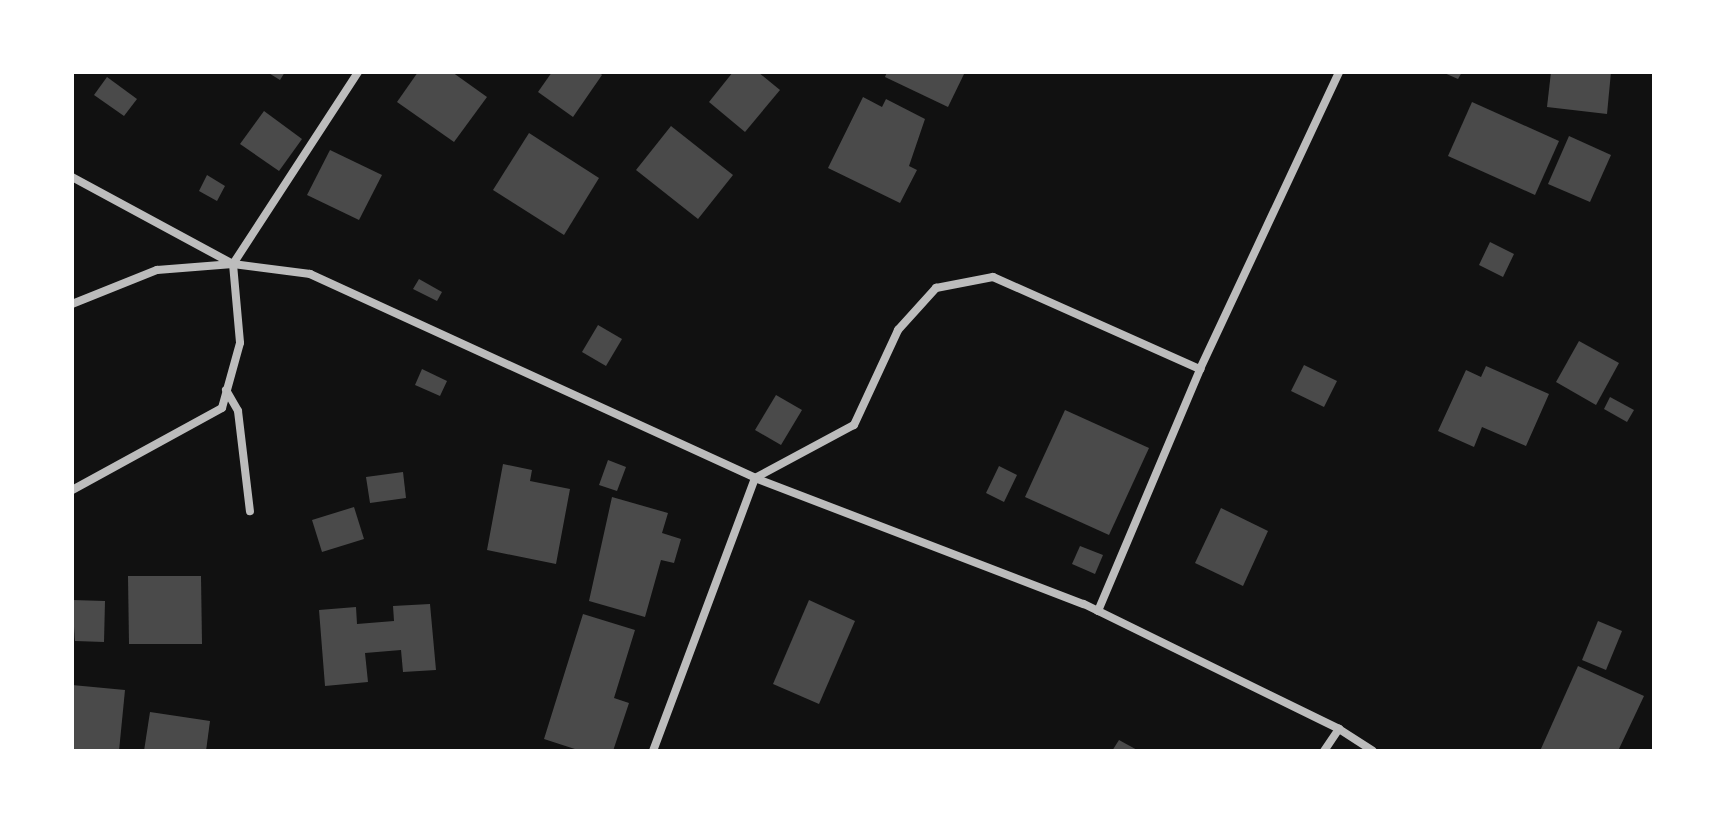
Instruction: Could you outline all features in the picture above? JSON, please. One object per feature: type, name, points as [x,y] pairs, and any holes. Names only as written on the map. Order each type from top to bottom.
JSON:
[{"type":"street","points":[[72,490],[222,408],[240,343],[233,264],[358,72]]},
{"type":"street","points":[[1098,611],[1200,369],[1339,72]]},
{"type":"street","points":[[72,177],[233,264]]},
{"type":"street","points":[[72,304],[157,270],[233,264],[310,274],[755,478],[1098,611],[1339,729],[1373,751]]},
{"type":"street","points":[[653,751],[755,478],[854,425],[898,330],[936,288],[993,277],[1200,369]]},
{"type":"street","points":[[226,390],[238,411],[250,511]]},
{"type":"street","points":[[1324,751],[1339,729]]},
{"type":"building","points":[[267,72],[285,72],[280,80]]},
{"type":"building","points":[[418,72],[452,72],[487,97],[454,142],[397,102]]},
{"type":"building","points":[[552,72],[599,72],[602,75],[573,117],[538,92]]},
{"type":"building","points":[[733,72],[758,72],[780,90],[745,132],[709,102]]},
{"type":"building","points":[[887,72],[965,72],[948,107],[885,77]]},
{"type":"building","points":[[1442,72],[1462,72],[1458,79]]},
{"type":"building","points":[[1551,72],[1611,72],[1607,114],[1547,107]]},
{"type":"building","points":[[107,77],[137,99],[124,116],[94,95]]},
{"type":"building","points":[[863,97],[882,107],[886,99],[925,119],[909,166],[917,170],[900,203],[828,168]]},
{"type":"building","points":[[1472,102],[1559,141],[1535,195],[1448,156]]},
{"type":"building","points":[[264,111],[302,139],[279,171],[240,144]]},
{"type":"building","points":[[671,126],[733,175],[698,219],[636,170]]},
{"type":"building","points":[[529,133],[599,178],[564,235],[493,190]]},
{"type":"building","points":[[1569,136],[1611,155],[1590,202],[1548,184]]},
{"type":"building","points":[[330,150],[382,175],[359,220],[307,195]]},
{"type":"building","points":[[207,175],[225,186],[217,201],[199,191]]},
{"type":"building","points":[[1490,242],[1514,254],[1503,277],[1479,265]]},
{"type":"building","points":[[419,279],[442,292],[437,301],[413,289]]},
{"type":"building","points":[[598,325],[622,339],[606,366],[582,352]]},
{"type":"building","points":[[1579,341],[1619,363],[1596,405],[1556,382]]},
{"type":"building","points":[[1304,365],[1337,381],[1324,407],[1291,391]]},
{"type":"building","points":[[1486,366],[1549,394],[1526,446],[1482,427],[1474,447],[1438,431],[1466,370],[1481,377]]},
{"type":"building","points":[[422,369],[447,381],[440,396],[415,385]]},
{"type":"building","points":[[776,395],[802,410],[781,445],[755,430]]},
{"type":"building","points":[[1610,397],[1634,410],[1627,422],[1604,409]]},
{"type":"building","points":[[1065,410],[1149,448],[1109,535],[1025,497]]},
{"type":"building","points":[[608,460],[626,467],[617,491],[599,485]]},
{"type":"building","points":[[503,464],[532,470],[530,481],[570,489],[556,564],[487,550]]},
{"type":"building","points":[[999,466],[1017,475],[1004,502],[986,493]]},
{"type":"building","points":[[403,472],[406,498],[370,503],[366,477]]},
{"type":"building","points":[[612,497],[668,513],[662,533],[681,539],[674,563],[661,560],[645,617],[589,601]]},
{"type":"building","points":[[354,507],[364,539],[322,552],[312,520]]},
{"type":"building","points":[[1221,508],[1268,531],[1243,586],[1195,563]]},
{"type":"building","points":[[1080,546],[1103,555],[1095,574],[1072,564]]},
{"type":"building","points":[[128,576],[201,576],[202,644],[129,644]]},
{"type":"building","points":[[72,600],[105,601],[104,642],[75,641]]},
{"type":"building","points":[[809,600],[855,621],[819,704],[773,684]]},
{"type":"building","points":[[430,604],[436,670],[403,672],[401,650],[365,653],[368,682],[325,686],[319,610],[356,607],[357,624],[394,621],[393,606]]},
{"type":"building","points":[[583,614],[635,630],[614,698],[629,703],[613,751],[581,751],[544,739]]},
{"type":"building","points":[[1598,621],[1622,631],[1606,670],[1582,660]]},
{"type":"building","points":[[1578,666],[1644,696],[1618,751],[1540,751]]},
{"type":"building","points":[[72,685],[125,690],[119,751],[72,751]]},
{"type":"building","points":[[150,712],[210,721],[206,751],[144,751]]},
{"type":"building","points":[[1119,740],[1139,751],[1112,751]]}]
